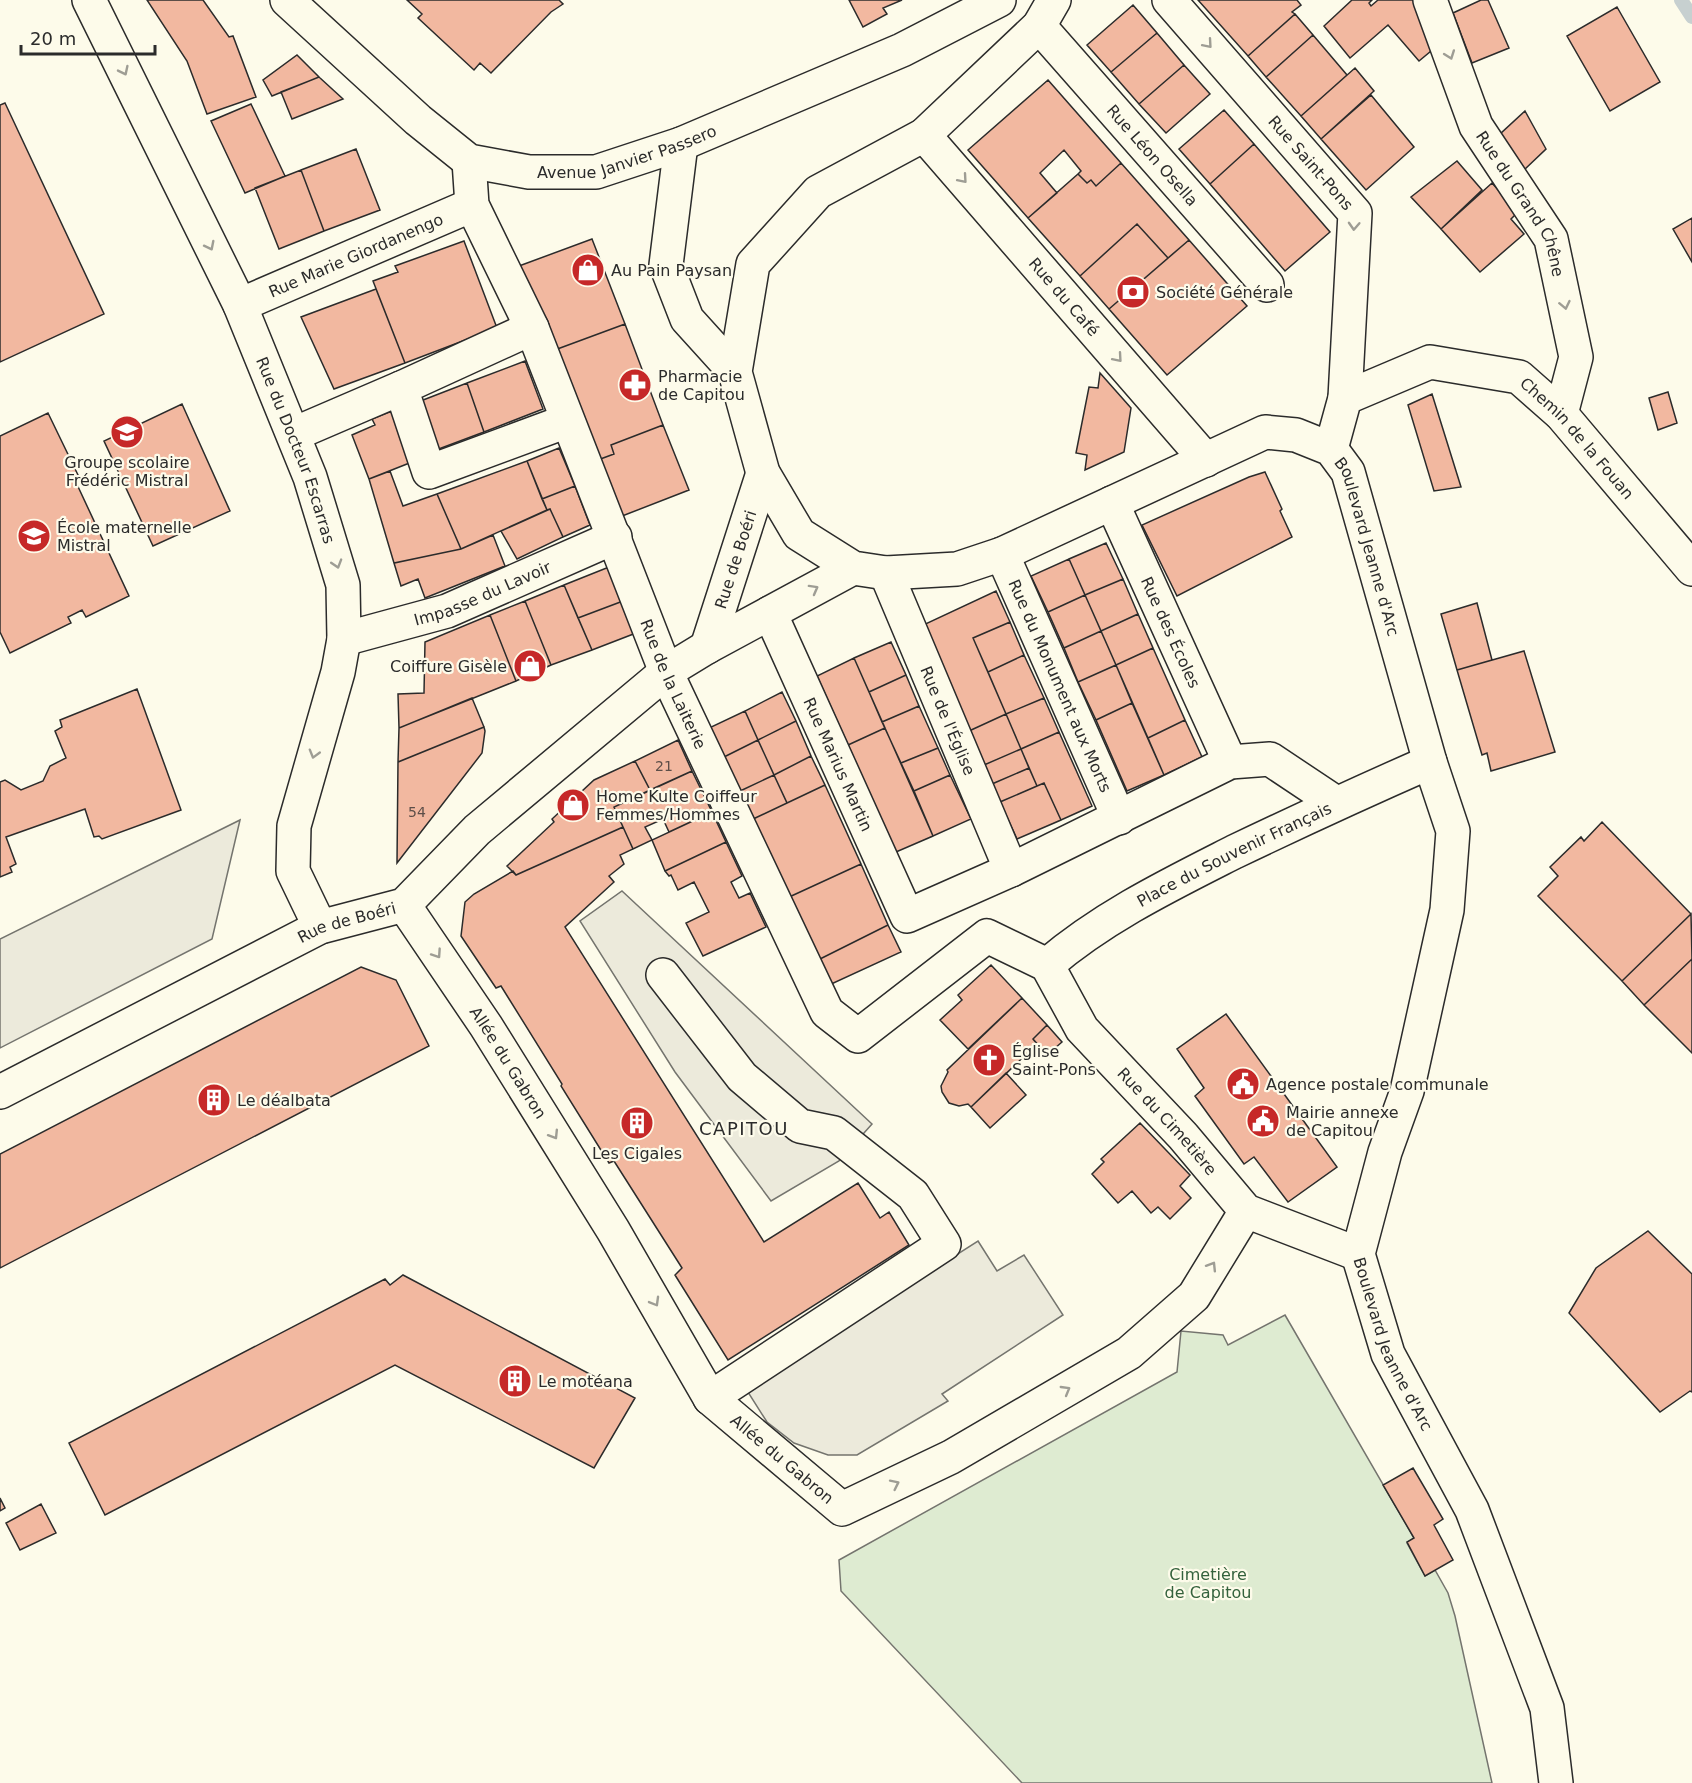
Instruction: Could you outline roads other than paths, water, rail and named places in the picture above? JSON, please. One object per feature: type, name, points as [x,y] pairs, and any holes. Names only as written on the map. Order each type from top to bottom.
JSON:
[{"type":"street","name":"Rue du Docteur Escarras","points":[[89,0],[240,305],[310,477],[343,585],[344,639],[338,672],[294,826],[292,871],[320,927]]},
{"type":"street","name":"Avenue Janvier Passero","points":[[287,0],[418,120],[469,161],[529,172],[596,172],[681,144],[902,50],[999,0]]},
{"type":"street","name":"Rue Saint-Pons","points":[[1169,0],[1355,213],[1345,398]]},
{"type":"street","name":"Rue du Grand Chêne","points":[[1430,0],[1476,126],[1551,239],[1576,357],[1561,414]]},
{"type":"street","name":"Boulevard Jeanne d'Arc","points":[[1047,13],[924,135],[818,192],[753,264],[735,372],[763,473],[799,534],[853,568],[886,573],[957,569],[1002,554],[1264,432],[1296,435],[1330,449],[1348,472],[1430,762],[1452,831],[1447,910],[1407,1091],[1385,1152],[1358,1254],[1388,1354],[1472,1510],[1547,1708],[1556,1783]]},
{"type":"street","name":"Rue Léon Osella","points":[[1047,13],[1267,285]]},
{"type":"street","name":"Rue du Café","points":[[924,135],[1206,460]]},
{"type":"street","points":[[681,144],[666,265],[687,319],[735,372]]},
{"type":"street","name":"Rue de la Laiterie","points":[[469,161],[472,205],[532,328],[666,672],[827,1011],[858,1036],[987,936],[1047,965]]},
{"type":"street","name":"Rue Marie Giordanengo","points":[[240,305],[472,205]]},
{"type":"street","points":[[294,434],[532,328]]},
{"type":"street","name":"Chemin de la Fouan","points":[[1345,398],[1430,362],[1519,377],[1561,414],[1692,569]]},
{"type":"street","points":[[401,388],[429,472],[567,421]]},
{"type":"street","points":[[1330,449],[1345,398]]},
{"type":"street","name":"Rue de Boéri","points":[[707,647],[763,473]]},
{"type":"street","name":"Rue des Écoles","points":[[1112,503],[1230,762]]},
{"type":"street","name":"Impasse du Lavoir","points":[[344,639],[447,611],[615,537]]},
{"type":"street","name":"Rue du Monument aux Morts","points":[[1002,554],[1119,818]]},
{"type":"street","name":"Rue de Boéri","points":[[0,1092],[320,927],[404,905],[477,830],[666,672],[707,647],[853,568]]},
{"type":"street","name":"Rue de l'Église","points":[[886,573],[1011,870]]},
{"type":"street","name":"Rue Marius Martin","points":[[770,613],[907,916],[1011,870]]},
{"type":"street","points":[[1011,870],[1230,762],[1270,759],[1336,803]]},
{"type":"street","name":"Place du Souvenir Français","points":[[1047,965],[1072,944],[1153,892],[1336,803],[1430,762]]},
{"type":"street","name":"Allée du Gabron","points":[[404,905],[486,1026],[601,1210],[710,1398],[842,1509],[951,1457],[1129,1353],[1194,1296],[1246,1212]]},
{"type":"street","name":"Rue du Cimetière","points":[[1047,965],[1082,1029],[1184,1136],[1246,1212]]},
{"type":"street","points":[[663,975],[742,1077],[800,1126],[834,1133],[913,1195],[944,1244],[710,1398]]},
{"type":"street","points":[[1246,1212],[1358,1254]]},
{"type":"waterway","points":[[1681,0],[1692,17]]},
{"type":"place","name":"Au Pain Paysan","points":[[588,270]]},
{"type":"place","name":"Société Générale","points":[[1133,292]]},
{"type":"place","name":"Pharmacie de Capitou","points":[[635,385]]},
{"type":"place","name":"Groupe scolaire Frédéric Mistral","points":[[127,432]]},
{"type":"place","name":"École maternelle Mistral","points":[[34,536]]},
{"type":"place","name":"Coiffure Gisèle","points":[[530,666]]},
{"type":"place","name":"Home Kulte Coiffeur Femmes/Hommes","points":[[573,805]]},
{"type":"place","name":"Église Saint-Pons","points":[[989,1060]]},
{"type":"place","name":"Agence postale communale","points":[[1243,1084]]},
{"type":"place","name":"Le déalbata","points":[[214,1100]]},
{"type":"place","name":"Mairie annexe de Capitou","points":[[1263,1121]]},
{"type":"place","name":"Les Cigales","points":[[637,1123]]},
{"type":"place","name":"Le motéana","points":[[515,1381]]},
{"type":"district","name":"CAPITOU","points":[[744,1129]]},
{"type":"park label","name":"Cimetière de Capitou","points":[[1208,1583]]}]
